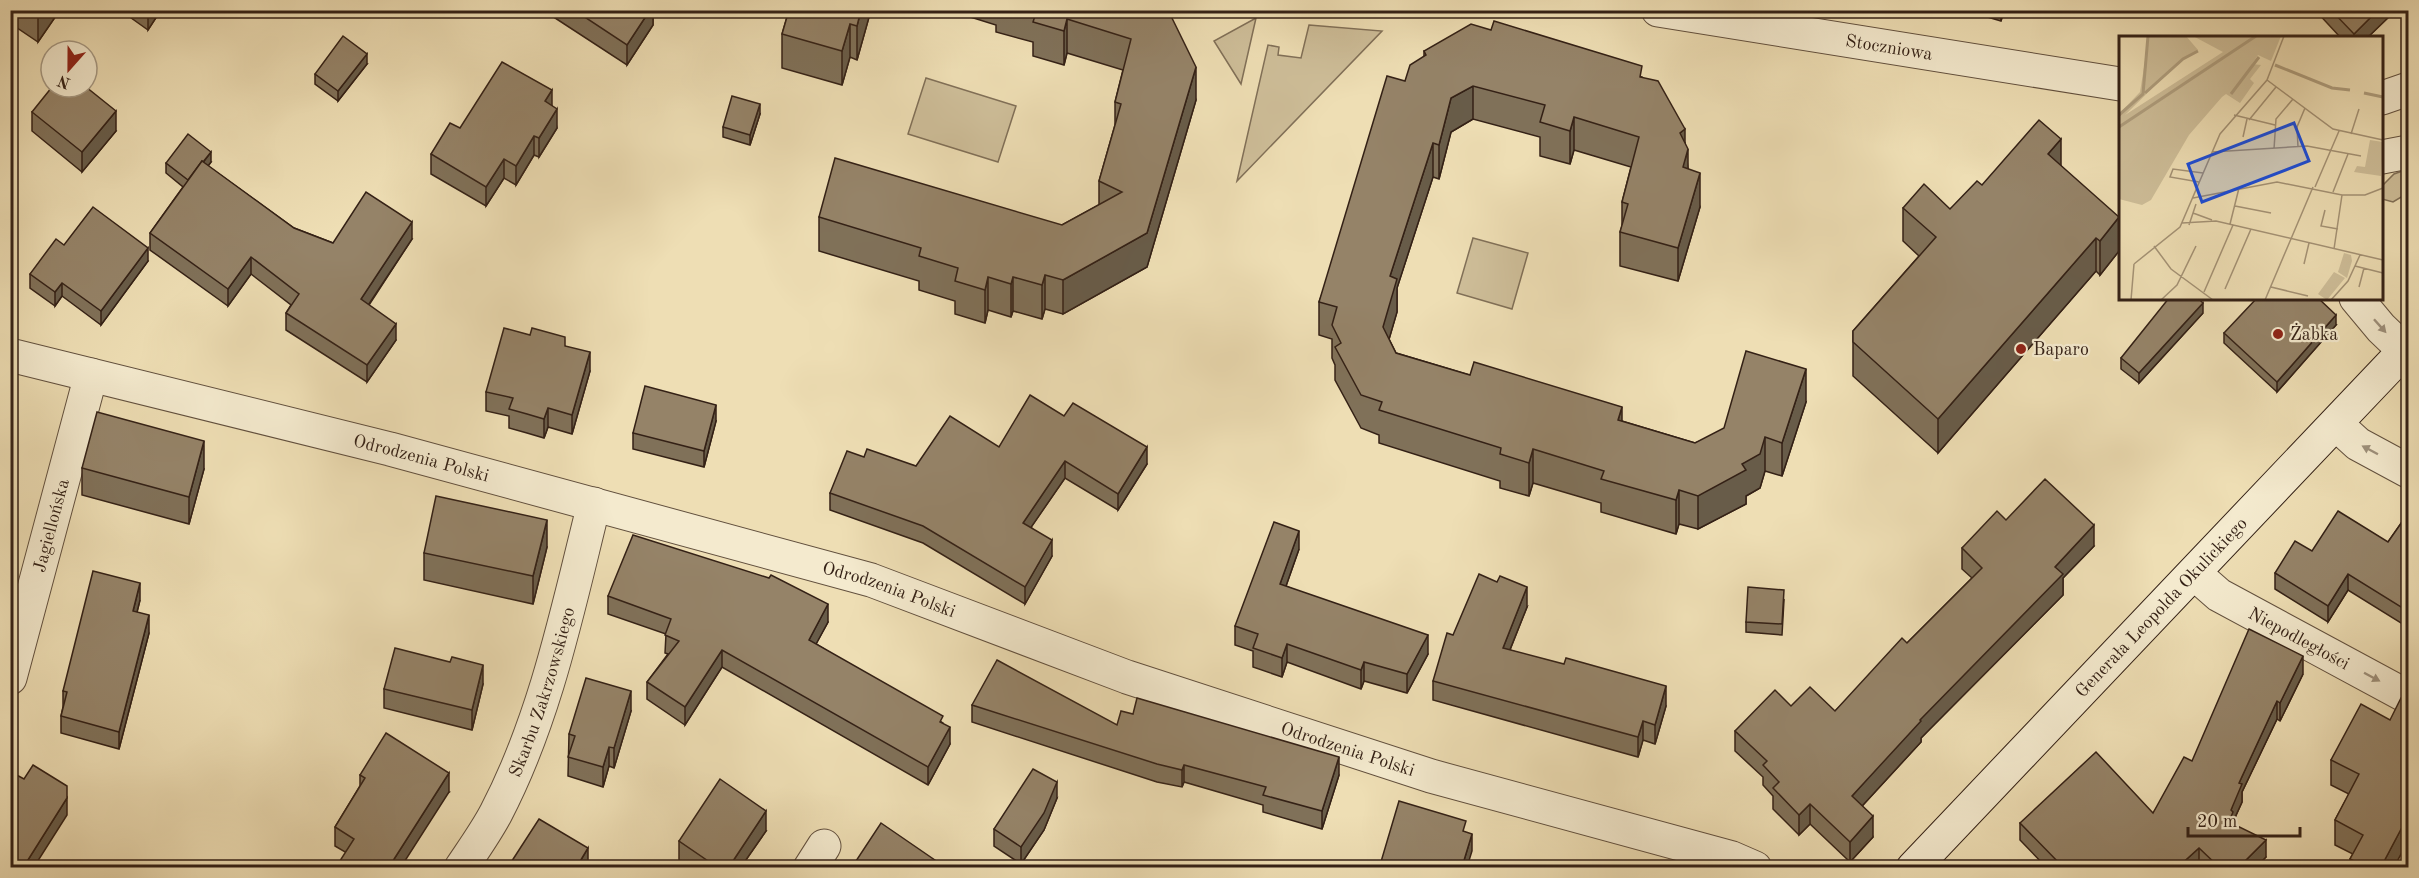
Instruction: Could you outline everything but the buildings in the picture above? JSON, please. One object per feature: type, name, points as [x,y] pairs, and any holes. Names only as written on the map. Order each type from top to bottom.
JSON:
[{"type":"street","name":"Stoczniowa","points":[[1658,10],[2119,84]]},
{"type":"street","points":[[2383,98],[2409,89]]},
{"type":"street","points":[[2383,157],[2409,152]]},
{"type":"street","points":[[2358,300],[2381,328],[2407,349]]},
{"type":"street","name":"Generała Leopolda Okulickiego","points":[[1913,867],[2195,574],[2407,349]]},
{"type":"street","name":"Odrodzenia Polski","points":[[10,356],[390,448],[871,580],[1127,677],[1431,776],[1732,858],[1755,867]]},
{"type":"street","name":"Jagiellońska","points":[[10,678],[91,375]]},
{"type":"street","points":[[2336,424],[2358,444],[2409,471]]},
{"type":"street","name":"Skarbu Zakrzowskiego","points":[[461,867],[495,815],[532,728],[555,660],[594,504]]},
{"type":"street","name":"Niepodległości","points":[[2195,574],[2219,595],[2409,697]]},
{"type":"shaded area","points":[[1256,18],[1241,84],[1214,41]]},
{"type":"shaded area","points":[[1309,25],[1382,31],[1237,181],[1268,45],[1279,47],[1278,55],[1301,58]]},
{"type":"shaded area","points":[[926,78],[1016,106],[998,162],[908,134]]},
{"type":"shaded area","points":[[2408,169],[2408,193],[2393,202],[2383,199],[2383,185],[2394,174]]},
{"type":"shaded area","points":[[1473,238],[1528,253],[1512,309],[1457,293]]},
{"type":"place","name":"Żabka","points":[[2278,334]]},
{"type":"place","name":"Baparo","points":[[2021,349]]}]
